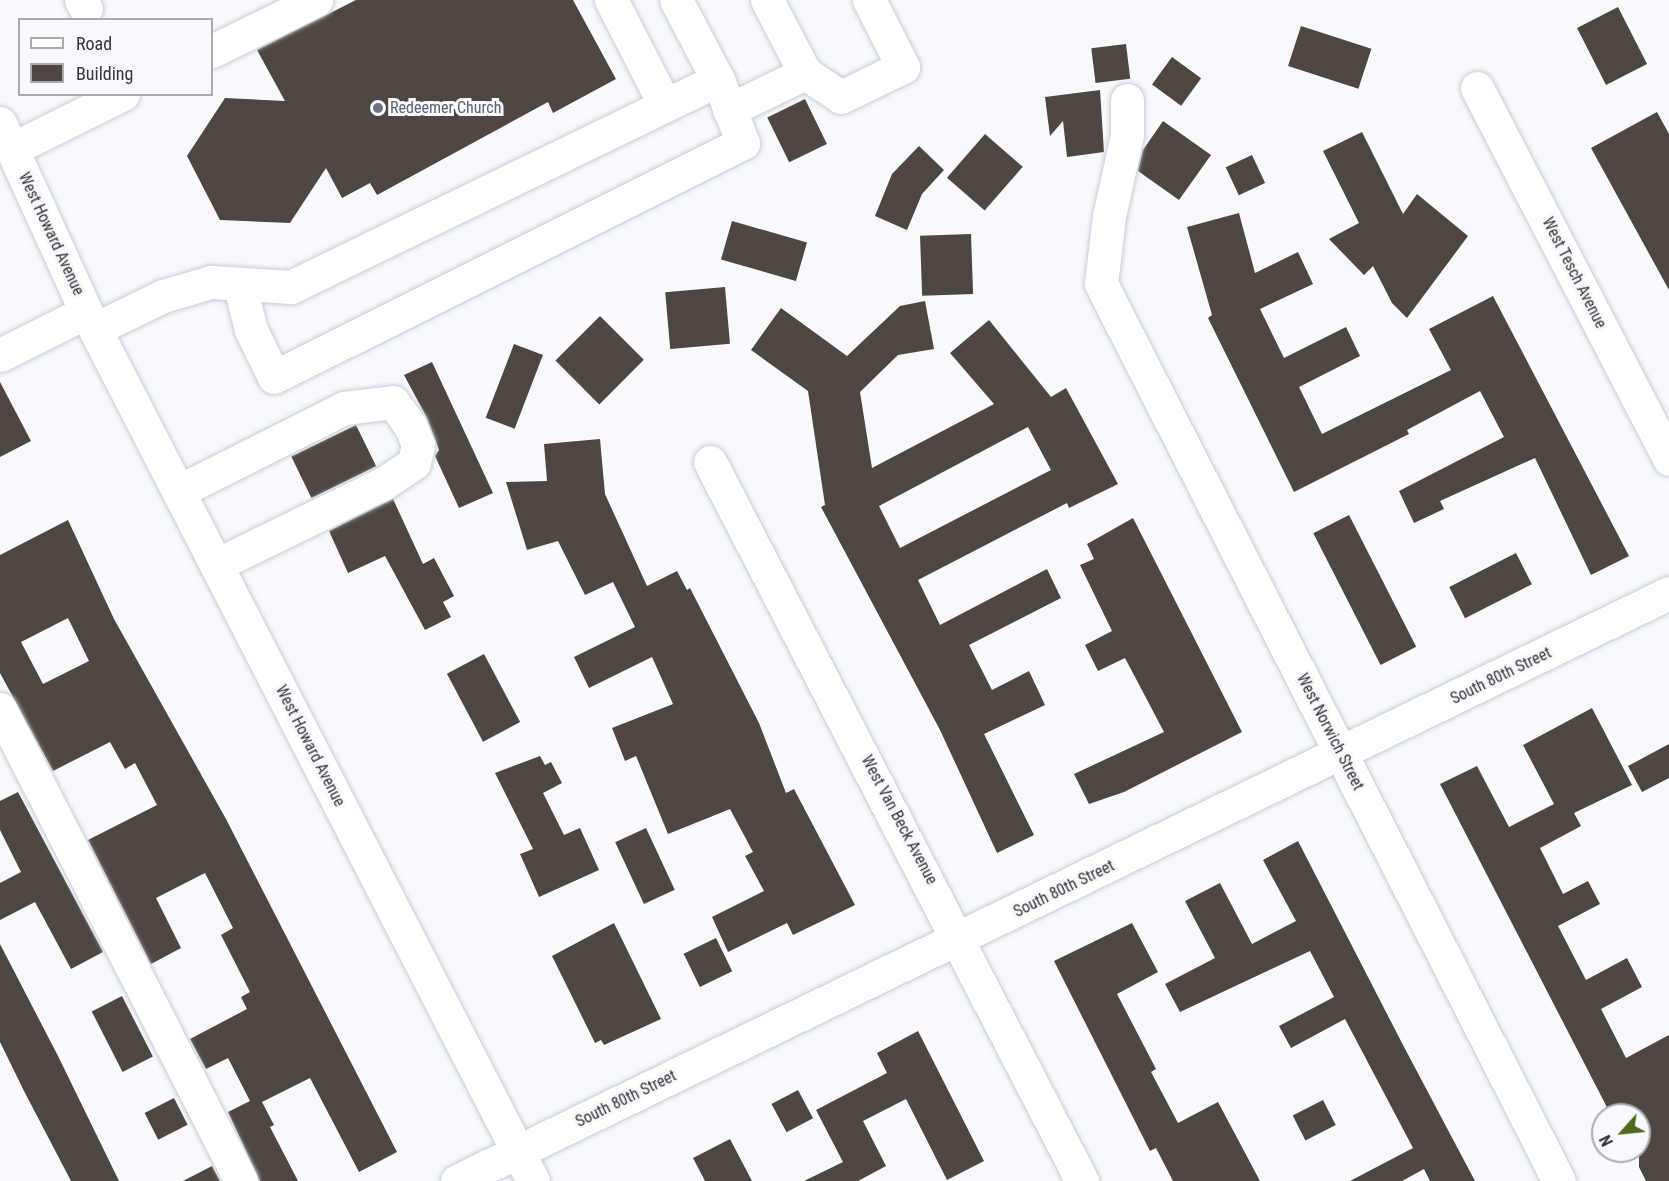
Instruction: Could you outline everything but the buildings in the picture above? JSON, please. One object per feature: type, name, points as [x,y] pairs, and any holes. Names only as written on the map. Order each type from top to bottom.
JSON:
[{"type":"street","points":[[213,51],[316,0]]},
{"type":"street","points":[[611,0],[665,105]]},
{"type":"street","points":[[240,286],[251,330],[274,377],[743,143],[717,80],[675,0]]},
{"type":"street","points":[[767,0],[805,73],[841,97],[903,67],[869,0]]},
{"type":"street","points":[[729,110],[805,73]]},
{"type":"street","points":[[2,348],[212,282],[240,286],[291,287],[717,80]]},
{"type":"street","name":"West Tesch Avenue","points":[[1477,88],[1669,459]]},
{"type":"street","points":[[4,147],[119,96]]},
{"type":"street","name":"West Norwich Street","points":[[1127,100],[1127,135],[1109,216],[1101,284],[1559,1181]]},
{"type":"street","name":"West Howard Avenue","points":[[4,147],[533,1181]]},
{"type":"street","points":[[179,491],[344,408],[393,402],[410,425],[418,445],[414,463],[384,483],[216,565]]},
{"type":"street","name":"West Van Beck Avenue","points":[[710,462],[960,939],[1082,1181]]},
{"type":"street","name":"South 80th Street","points":[[457,1181],[1342,754],[1669,593]]},
{"type":"street","points":[[0,709],[241,1181]]},
{"type":"place","name":"Redeemer Church","points":[[378,108]]}]
